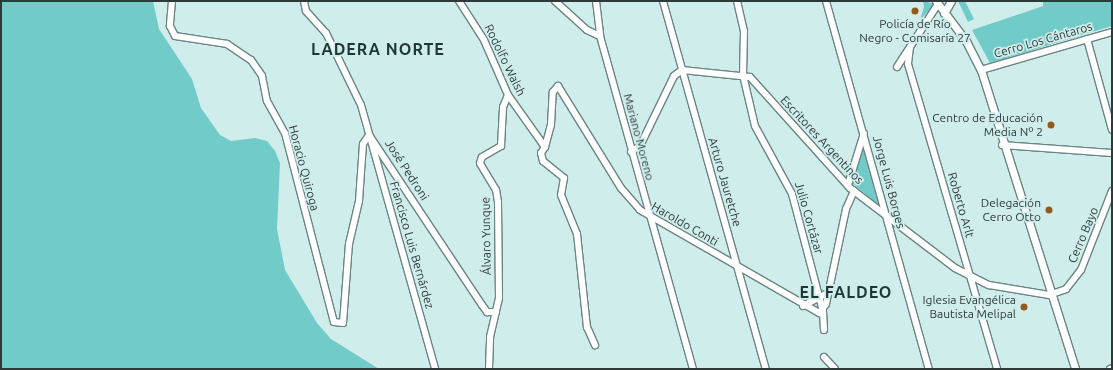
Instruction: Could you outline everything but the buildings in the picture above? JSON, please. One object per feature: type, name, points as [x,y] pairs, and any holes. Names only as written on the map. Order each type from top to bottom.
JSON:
[{"type":"main road","points":[[944,13],[951,1]]},
{"type":"main road","points":[[937,3],[966,41],[980,70],[1049,295],[1075,369]]},
{"type":"street","name":"Horacio Quiroga","points":[[172,1],[170,26],[175,36],[227,44],[251,60],[262,76],[267,100],[285,133],[334,322],[343,323]]},
{"type":"street","name":"Francisco Luis Bernárdez","points":[[304,1],[306,11],[326,33],[356,91],[435,369]]},
{"type":"street","name":"Rodolfo Walsh","points":[[459,1],[484,40],[508,95],[545,147]]},
{"type":"street","points":[[555,1],[587,30],[600,36]]},
{"type":"street","name":"Mariano Moreno","points":[[596,1],[600,36],[631,152],[693,369]]},
{"type":"street","name":"Arturo Jauretche","points":[[663,1],[766,369]]},
{"type":"street","name":"Julio Cortázar","points":[[737,1],[744,31],[742,76],[759,138],[792,194],[823,311],[824,330]]},
{"type":"street","name":"Jorge Luis Borges","points":[[826,1],[929,369]]},
{"type":"street","points":[[897,67],[937,3]]},
{"type":"street","name":"Cerro Los Cántaros","points":[[980,70],[1112,32]]},
{"type":"street","points":[[1087,39],[1112,130]]},
{"type":"street","name":"Roberto Arlt","points":[[910,47],[908,64],[997,369]]},
{"type":"street","points":[[631,152],[640,146],[674,76],[682,70]]},
{"type":"street","name":"Escritores Argentinos","points":[[682,70],[742,76],[754,79],[848,185],[887,217],[971,277],[989,285],[1049,295]]},
{"type":"street","name":"Haroldo Conti","points":[[545,147],[551,125],[553,92],[558,86],[621,188],[651,219],[736,265],[814,312],[823,311]]},
{"type":"street","name":"Álvaro Yunque","points":[[489,369],[490,337],[499,298],[498,195],[480,163],[482,157],[501,146],[503,107],[508,95]]},
{"type":"street","points":[[848,185],[864,133]]},
{"type":"street","name":"José Pedroni","points":[[343,323],[349,244],[359,201],[363,144],[369,135],[487,312],[496,312]]},
{"type":"street","points":[[1002,145],[1112,153]]},
{"type":"street","points":[[545,147],[541,153],[543,161],[564,178],[562,195],[577,234],[587,328],[595,345]]},
{"type":"street","points":[[823,311],[829,292],[846,209],[854,191]]},
{"type":"street","name":"Cerro Bayo","points":[[1049,295],[1066,289],[1081,270],[1112,192]]},
{"type":"street","points":[[803,306],[829,292]]},
{"type":"street","points":[[824,357],[835,369]]},
{"type":"shaded area","points":[[1,1],[153,1],[159,29],[192,79],[201,108],[220,135],[231,141],[255,138],[267,141],[275,151],[280,163],[277,229],[285,270],[317,323],[331,339],[379,369],[1,369]]},
{"type":"shaded area","points":[[923,1],[935,4],[920,20],[924,7]]},
{"type":"shaded area","points":[[958,1],[965,1],[974,19],[968,22]]},
{"type":"shaded area","points":[[1043,1],[1112,1],[1112,26],[990,63],[972,30],[1043,6]]},
{"type":"shaded area","points":[[864,142],[883,209],[851,182]]},
{"type":"place","name":"Policía de Río Negro - Comisaría 27","points":[[915,11]]},
{"type":"place","name":"Centro de Educación Media Nº 2","points":[[1051,125]]},
{"type":"place","name":"Delegación Cerro Otto","points":[[1049,210]]},
{"type":"place","name":"Iglesia Evangélica Bautista Melipal","points":[[1024,307]]},
{"type":"district","name":"LADERA NORTE","points":[[378,49]]},
{"type":"district","name":"EL FALDEO","points":[[846,292]]}]
